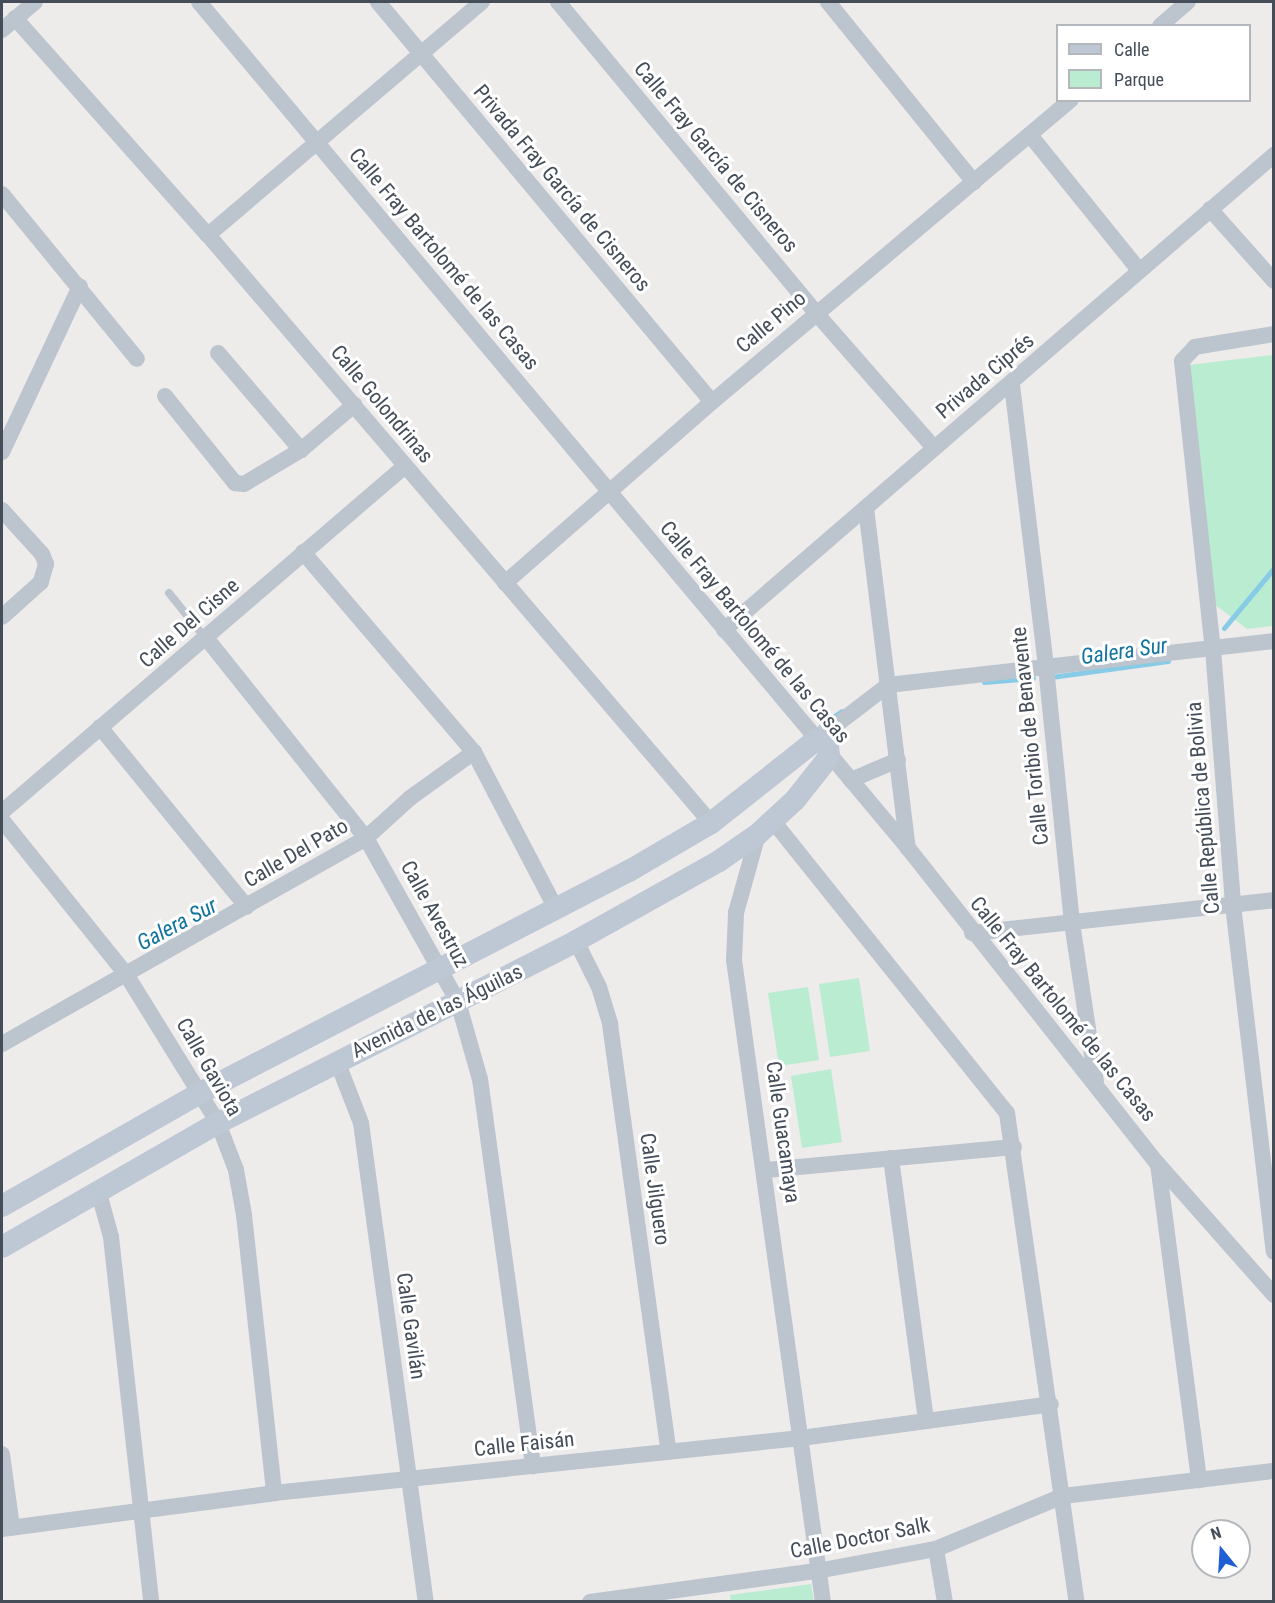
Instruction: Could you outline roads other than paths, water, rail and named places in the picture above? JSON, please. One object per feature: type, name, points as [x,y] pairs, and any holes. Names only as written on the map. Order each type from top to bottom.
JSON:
[{"type":"street","points":[[2,30],[35,2]]},
{"type":"street","name":"Calle Fray Bartolomé de las Casas","points":[[199,2],[724,630],[824,743],[850,780],[908,848],[972,933],[1096,1081],[1158,1164],[1274,1295]]},
{"type":"street","name":"Privada Fray García de Cisneros","points":[[378,2],[712,402]]},
{"type":"street","points":[[208,235],[315,141],[482,2]]},
{"type":"street","name":"Calle Fray García de Cisneros","points":[[558,2],[816,314],[934,448]]},
{"type":"street","points":[[828,2],[974,182]]},
{"type":"street","points":[[1162,24],[1188,2]]},
{"type":"street","name":"Calle Golondrinas","points":[[15,18],[208,235],[711,823]]},
{"type":"street","name":"Calle Pino","points":[[505,583],[712,402],[1069,102]]},
{"type":"street","points":[[1030,135],[1139,270]]},
{"type":"street","name":"Privada Ciprés","points":[[724,630],[934,448],[1012,385],[1139,270],[1274,155]]},
{"type":"street","points":[[2,194],[80,286],[137,359]]},
{"type":"street","points":[[1210,209],[1274,281]]},
{"type":"street","points":[[2,452],[80,286]]},
{"type":"street","name":"Calle República de Bolivia","points":[[1274,334],[1195,347],[1182,361],[1213,649],[1233,905],[1274,1252]]},
{"type":"street","points":[[218,353],[301,450]]},
{"type":"street","name":"Calle Toribio de Benavente","points":[[1012,385],[1046,667],[1072,923],[1096,1081]]},
{"type":"street","points":[[165,396],[235,483],[248,484],[301,450],[354,405]]},
{"type":"street","name":"Calle Del Cisne","points":[[2,812],[207,639],[303,552],[405,466]]},
{"type":"street","points":[[866,508],[908,848]]},
{"type":"street","points":[[2,510],[42,554],[46,564],[41,582],[2,617]]},
{"type":"street","points":[[303,552],[474,752],[557,911]]},
{"type":"street","name":"Calle Avestruz","points":[[207,639],[366,838],[442,969],[458,1002],[480,1079],[533,1466]]},
{"type":"street","points":[[824,743],[849,711],[888,685],[1274,641]]},
{"type":"street","points":[[100,727],[247,907]]},
{"type":"street","name":"Avenida de las Águilas","points":[[2,1206],[202,1092],[557,911],[711,823],[824,743]]},
{"type":"street","name":"Avenida de las Águilas","points":[[2,1247],[218,1123],[337,1060],[458,1002],[576,941],[719,861],[765,828],[824,743]]},
{"type":"street","name":"Calle Del Pato","points":[[2,1044],[366,838],[410,798],[474,752]]},
{"type":"street","points":[[850,780],[898,760]]},
{"type":"street","name":"Calle Gaviota","points":[[2,820],[126,974],[202,1092],[218,1123],[236,1170],[244,1215],[274,1493]]},
{"type":"street","points":[[765,828],[1003,1104],[1014,1147],[1077,1602]]},
{"type":"street","name":"Calle Guacamaya","points":[[765,828],[736,913],[734,960],[766,1170],[817,1571],[823,1602]]},
{"type":"street","points":[[972,933],[1274,900]]},
{"type":"street","name":"Calle Jilguero","points":[[576,941],[598,987],[610,1023],[668,1449]]},
{"type":"street","name":"Calle Gavilán","points":[[337,1060],[361,1123],[426,1602]]},
{"type":"street","points":[[766,1170],[1014,1147]]},
{"type":"street","points":[[891,1158],[926,1421]]},
{"type":"street","points":[[1158,1164],[1199,1480]]},
{"type":"street","points":[[98,1190],[111,1237],[151,1602]]},
{"type":"street","name":"Calle Faisán","points":[[7,1528],[274,1493],[533,1466],[668,1449],[801,1438],[1051,1404]]},
{"type":"street","points":[[2,1454],[7,1528]]},
{"type":"street","name":"Calle Doctor Salk","points":[[590,1602],[817,1571],[936,1549],[1063,1496],[1274,1471]]},
{"type":"street","points":[[936,1549],[945,1602]]},
{"type":"lane","name":"Calle Avestruz","points":[[169,593],[207,639]]},
{"type":"waterway","name":"Galera Sur","points":[[1224,628],[1274,568]]},
{"type":"waterway","name":"Galera Sur","points":[[1051,677],[1168,661]]},
{"type":"waterway","name":"Galera Sur","points":[[984,682],[1033,678]]},
{"type":"waterway","name":"Galera Sur","points":[[821,725],[842,711]]}]
